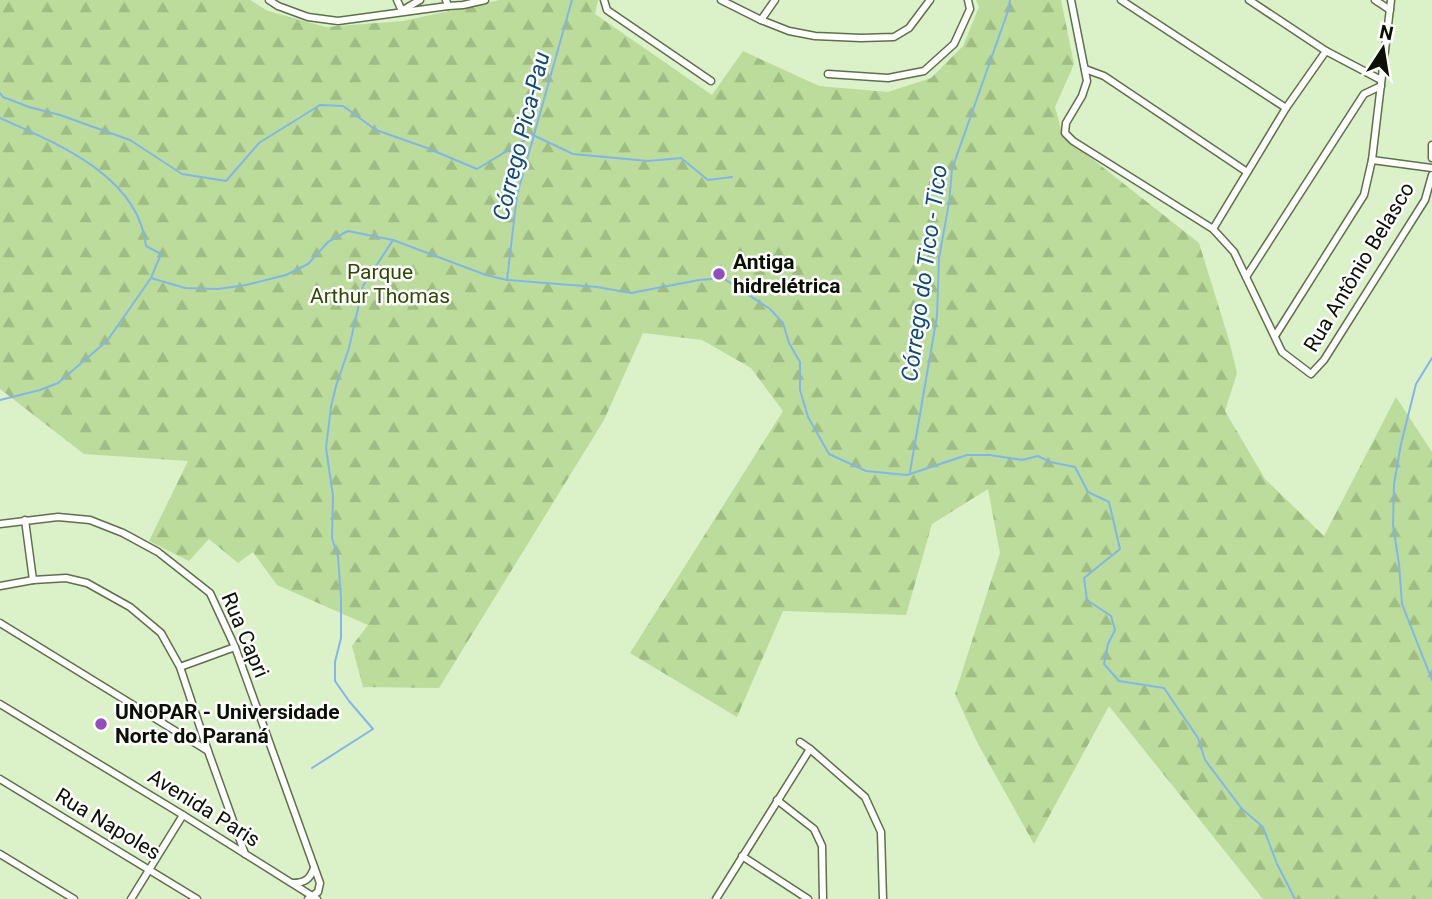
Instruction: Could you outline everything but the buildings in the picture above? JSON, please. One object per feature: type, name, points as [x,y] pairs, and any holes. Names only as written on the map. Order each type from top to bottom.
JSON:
[{"type":"street","points":[[269,0],[308,17],[338,21],[447,3],[463,5],[485,0]]},
{"type":"street","points":[[397,0],[402,11]]},
{"type":"street","points":[[402,11],[420,0]]},
{"type":"street","points":[[604,0],[607,10],[711,80]]},
{"type":"street","points":[[721,0],[761,20],[789,30],[815,36],[861,38],[894,37],[909,28],[930,0]]},
{"type":"street","points":[[761,20],[775,0]]},
{"type":"street","points":[[828,74],[888,78],[924,71],[954,44],[970,9],[968,0]]},
{"type":"street","points":[[1071,0],[1086,85],[1066,123],[1065,134],[1213,229],[1234,252],[1275,336]]},
{"type":"street","points":[[1121,0],[1286,108]]},
{"type":"street","points":[[1249,0],[1326,51],[1381,83]]},
{"type":"street","points":[[1375,0],[1390,10]]},
{"type":"street","points":[[1275,336],[1364,195],[1372,160],[1391,0]]},
{"type":"street","points":[[1213,229],[1286,108],[1326,51]]},
{"type":"street","points":[[1085,69],[1104,76],[1247,172]]},
{"type":"street","points":[[1246,278],[1364,94],[1381,83]]},
{"type":"street","points":[[1432,145],[1432,158]]},
{"type":"street","points":[[1372,160],[1432,168]]},
{"type":"street","name":"Rua Antônio Belasco","points":[[1275,336],[1282,352],[1311,374],[1324,360],[1424,200],[1432,175]]},
{"type":"street","name":"Rua Capri","points":[[0,524],[58,517],[90,520],[123,533],[158,552],[210,593],[234,646],[314,868],[320,888],[312,898]]},
{"type":"street","points":[[25,520],[33,580]]},
{"type":"street","points":[[0,586],[66,578],[87,583],[130,607],[161,633],[180,667],[245,854]]},
{"type":"street","points":[[0,623],[208,751]]},
{"type":"street","points":[[180,667],[234,646]]},
{"type":"street","name":"Avenida Paris","points":[[0,704],[183,815],[312,898]]},
{"type":"street","points":[[800,742],[864,797],[881,832],[883,899]]},
{"type":"street","points":[[716,899],[810,749]]},
{"type":"street","name":"Rua Napoles","points":[[0,779],[197,899]]},
{"type":"street","points":[[777,800],[814,829],[822,846],[823,899]]},
{"type":"street","points":[[131,899],[183,815]]},
{"type":"street","points":[[0,854],[74,899]]},
{"type":"street","points":[[742,856],[808,899]]},
{"type":"street","points":[[290,883],[305,881],[314,868]]},
{"type":"green space","name":"Parque Arthur Thomas","points":[[0,0],[250,0],[268,11],[326,27],[403,21],[500,0],[598,0],[595,14],[712,95],[743,51],[819,86],[888,92],[931,78],[963,46],[979,7],[976,0],[1061,0],[1074,64],[1055,107],[1063,136],[1199,243],[1237,373],[1225,411],[1265,479],[1324,536],[1396,397],[1432,452],[1432,899],[1263,899],[1109,706],[1034,844],[977,742],[955,694],[1000,553],[988,489],[932,524],[906,615],[783,611],[737,717],[630,653],[783,411],[751,368],[702,340],[643,333],[604,420],[439,688],[363,687],[352,646],[368,625],[277,585],[253,552],[238,563],[209,539],[189,561],[149,541],[188,461],[84,454],[0,389]]},
{"type":"waterway","name":"Córrego Pica-Pau","points":[[507,280],[517,195],[572,0]]},
{"type":"waterway","name":"Córrego do Tico - Tico","points":[[910,472],[937,316],[939,258],[952,169],[1010,0]]},
{"type":"waterway","points":[[0,93],[3,97],[29,107],[130,140],[182,174],[226,181],[259,143],[320,105],[343,106],[376,130],[477,169],[533,135],[573,154],[648,161],[681,158],[708,180],[732,177]]},
{"type":"waterway","points":[[0,118],[69,151],[111,181],[128,200],[140,221],[146,246],[161,254],[151,278],[185,288],[218,289],[246,285],[286,275],[308,264],[328,242],[348,231],[393,240],[486,275],[507,280],[597,287],[631,293],[723,278],[770,309],[783,323],[789,343],[800,362],[800,390],[808,417],[829,454],[866,471],[907,475],[967,455],[1022,460],[1038,456],[1050,462],[1075,467],[1088,492],[1109,502],[1120,549],[1084,578],[1087,600],[1111,616],[1115,630],[1108,644],[1104,664],[1119,681],[1164,688],[1198,738],[1205,760],[1242,809],[1263,827],[1277,864],[1295,899]]},
{"type":"waterway","points":[[312,768],[373,729],[335,681],[335,662],[341,638],[341,598],[338,557],[332,538],[333,496],[326,448],[331,407],[349,348],[363,286],[393,240]]},
{"type":"waterway","points":[[0,400],[58,383],[107,341],[151,278]]},
{"type":"waterway","points":[[1432,358],[1416,384],[1401,444],[1394,484],[1393,525],[1402,604],[1432,680]]},
{"type":"place","name":"Antiga hidrelétrica","points":[[719,274]]},
{"type":"place","name":"UNOPAR - Universidade Norte do Paraná","points":[[101,724]]}]
